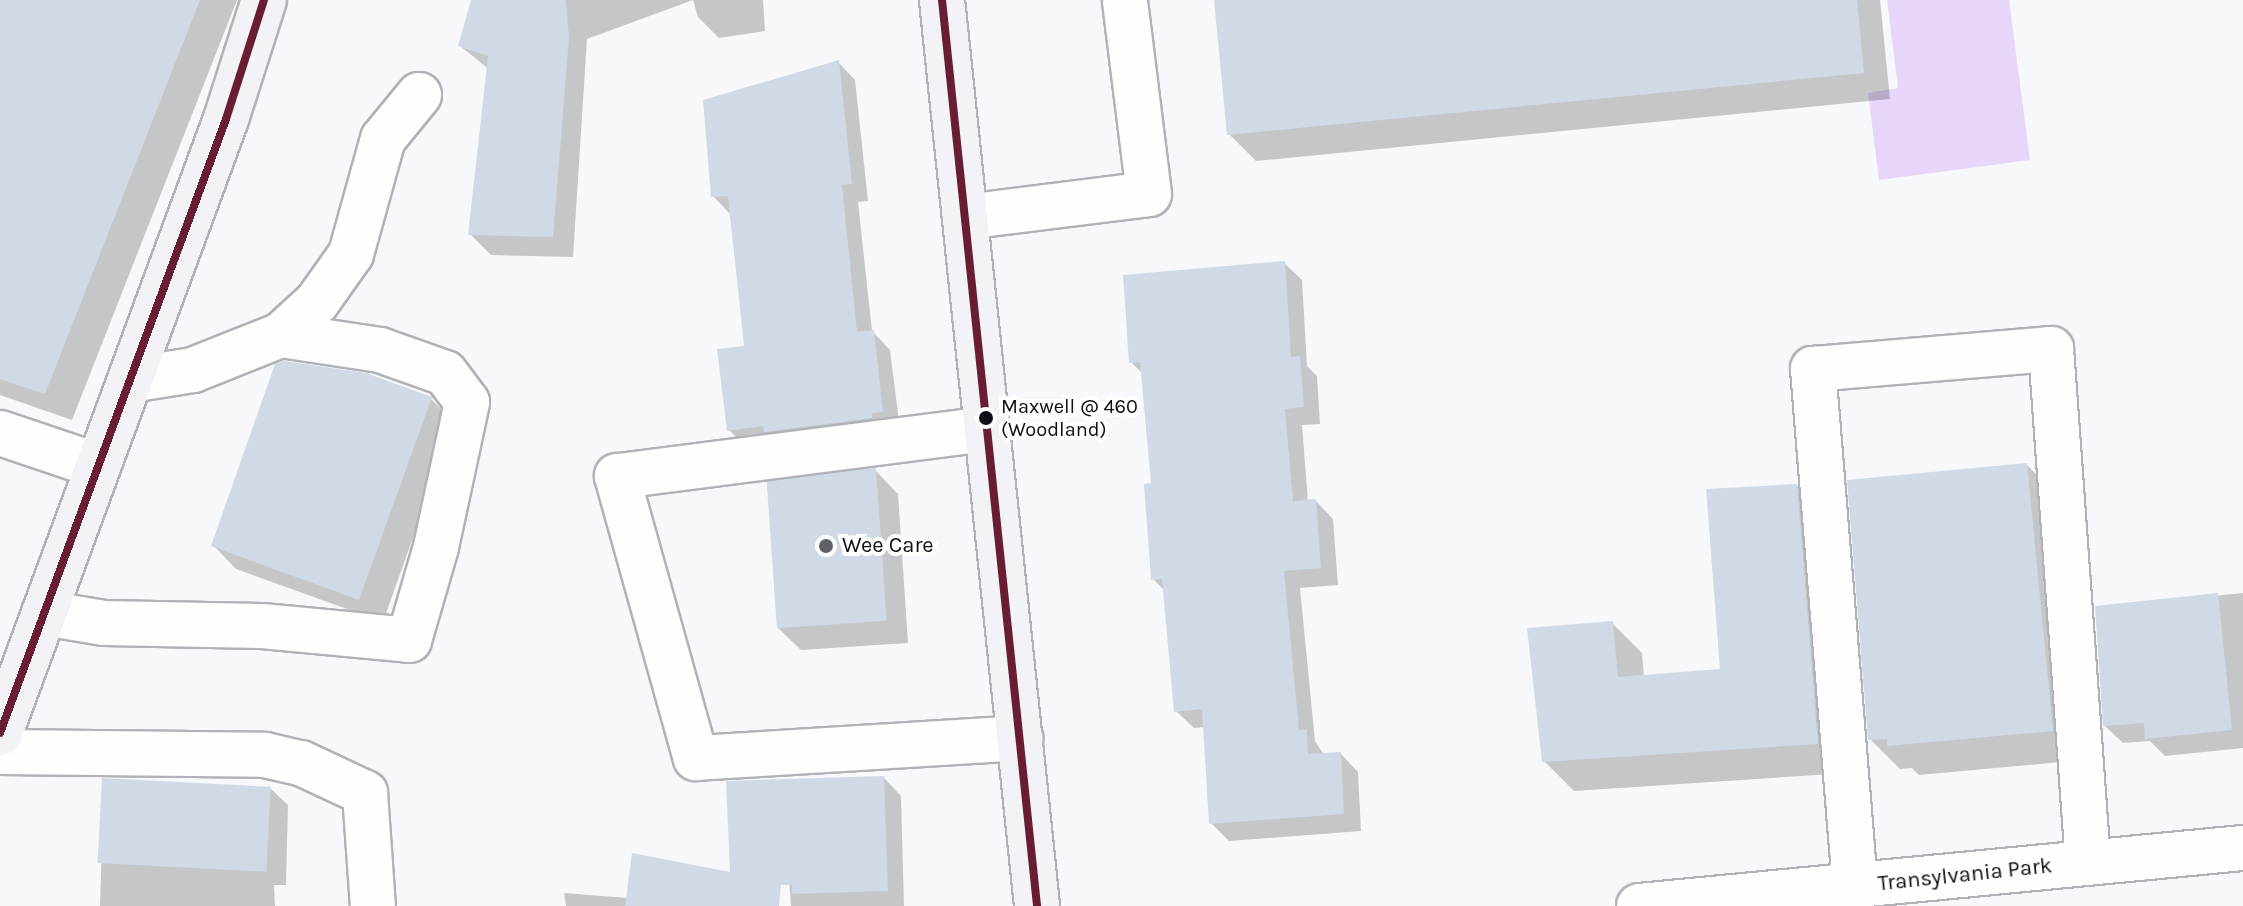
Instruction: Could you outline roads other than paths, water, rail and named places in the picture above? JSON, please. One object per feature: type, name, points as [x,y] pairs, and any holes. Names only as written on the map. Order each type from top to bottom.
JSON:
[{"type":"main road","points":[[0,733],[130,380],[264,0]]},
{"type":"main road","points":[[942,0],[1037,906]]},
{"type":"street","points":[[965,217],[1149,194],[1125,0]]},
{"type":"street","points":[[130,380],[193,370],[281,335],[317,302],[351,254],[383,139],[419,95]]},
{"type":"street","points":[[44,613],[104,623],[262,626],[409,640],[436,547],[467,402],[445,373],[380,350],[281,335]]},
{"type":"street","points":[[1855,885],[1813,369],[2051,349],[2088,863]]},
{"type":"street","points":[[986,429],[617,476],[696,758],[1020,738]]},
{"type":"street","points":[[0,433],[98,466]]},
{"type":"street","points":[[0,752],[265,755],[301,763],[365,793],[373,906]]},
{"type":"street","name":"Transylvania Park","points":[[1639,906],[2243,848]]},
{"type":"place","name":"Maxwell @ 460 (Woodland)","points":[[986,418]]},
{"type":"place","name":"Wee Care","points":[[826,546]]}]
